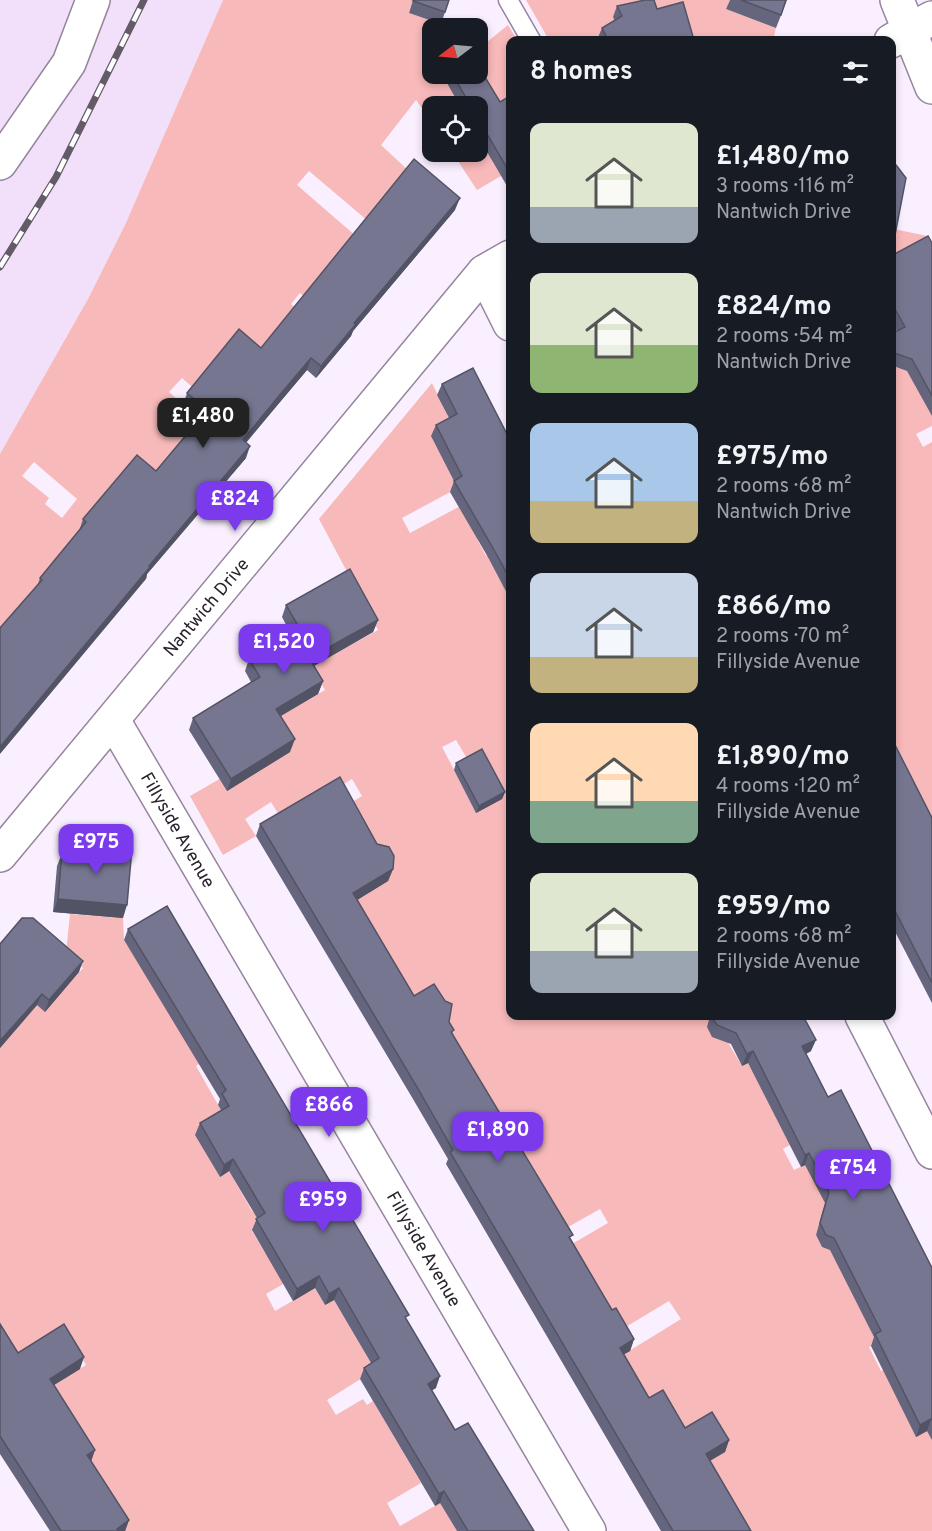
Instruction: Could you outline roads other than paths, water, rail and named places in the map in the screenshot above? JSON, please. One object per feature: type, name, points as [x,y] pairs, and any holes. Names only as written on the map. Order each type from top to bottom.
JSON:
[{"type":"street","points":[[0,163],[69,63],[93,0]]},
{"type":"street","points":[[897,0],[932,87]]},
{"type":"street","points":[[497,265],[506,306]]},
{"type":"street","name":"Nantwich Drive","points":[[0,855],[497,265]]},
{"type":"street","name":"Fillyside Avenue","points":[[113,720],[589,1531]]},
{"type":"street","points":[[864,1020],[932,1152]]},
{"type":"lane","points":[[508,0],[529,36]]},
{"type":"railway","points":[[0,267],[56,177],[144,0]]}]
